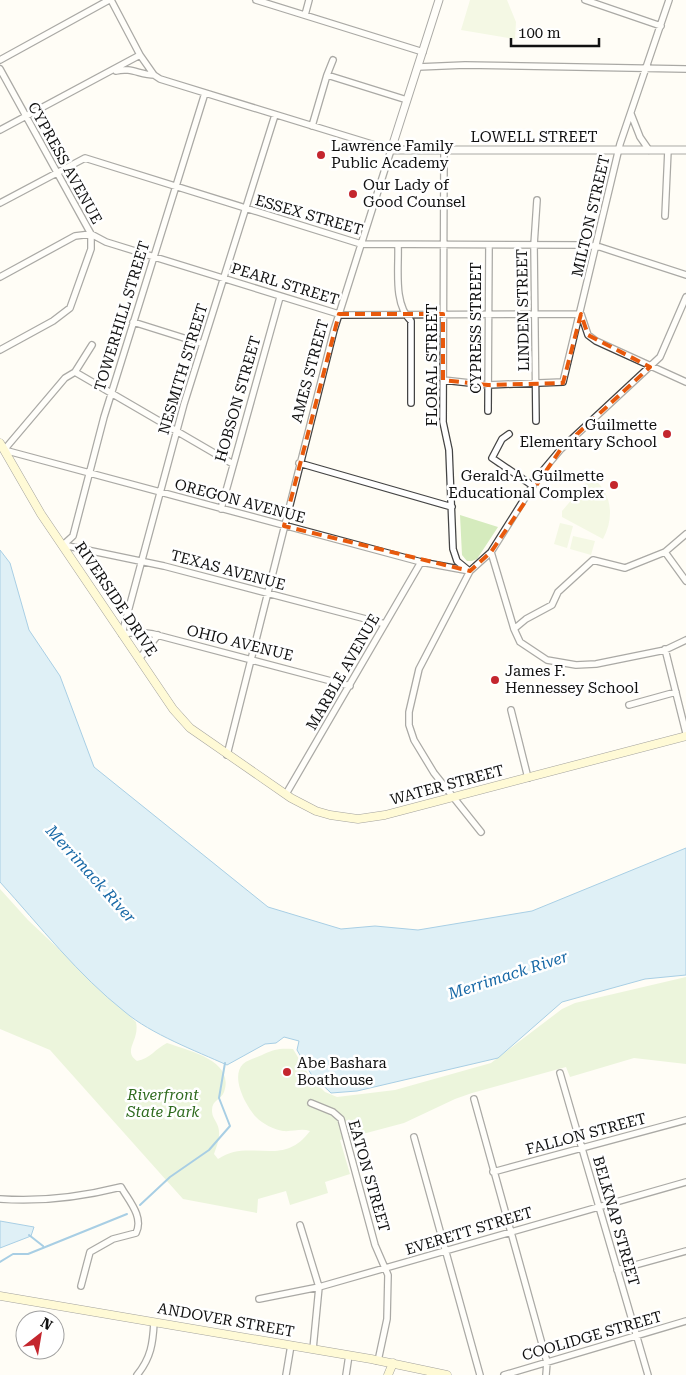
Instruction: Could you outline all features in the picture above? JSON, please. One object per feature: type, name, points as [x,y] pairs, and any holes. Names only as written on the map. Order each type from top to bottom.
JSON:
[{"type":"main road","name":"RIVERSIDE DRIVE","points":[[2,447],[41,514],[173,709],[190,728],[227,755]]},
{"type":"main road","name":"WATER STREET","points":[[227,755],[286,794],[330,815],[358,819],[385,816],[686,735]]},
{"type":"main road","name":"ANDOVER STREET","points":[[0,1296],[378,1360],[447,1375]]},
{"type":"main road","points":[[388,1375],[393,1363]]},
{"type":"street","points":[[0,60],[110,0],[140,55],[154,75]]},
{"type":"street","points":[[256,0],[422,52]]},
{"type":"street","points":[[304,16],[309,0]]},
{"type":"street","name":"AMES STREET","points":[[227,755],[299,463],[339,314],[439,0]]},
{"type":"street","points":[[585,0],[661,26]]},
{"type":"street","name":"MILTON STREET","points":[[536,384],[563,382],[581,314],[619,150],[670,0]]},
{"type":"street","name":"LOWELL STREET","points":[[0,130],[140,55]]},
{"type":"street","points":[[312,126],[333,60]]},
{"type":"street","points":[[418,67],[464,65],[686,69]]},
{"type":"street","name":"CYPRESS AVENUE","points":[[0,69],[91,234],[91,248],[70,308],[53,321],[0,350]]},
{"type":"street","name":"LOWELL STREET","points":[[109,72],[130,69],[146,76],[154,75],[205,93],[391,150],[686,150]]},
{"type":"street","points":[[327,75],[408,100]]},
{"type":"street","name":"TOWERHILL STREET","points":[[63,545],[73,536],[112,392],[205,93]]},
{"type":"street","points":[[631,114],[640,137],[649,150]]},
{"type":"street","name":"NESMITH STREET","points":[[122,634],[177,431],[275,115]]},
{"type":"street","points":[[665,216],[668,150]]},
{"type":"street","name":"FLORAL STREET","points":[[444,151],[443,422],[449,450],[454,550],[457,561],[470,571]]},
{"type":"street","name":"ESSEX STREET","points":[[0,203],[85,158],[246,210],[361,244],[596,247],[686,275]]},
{"type":"street","name":"LINDEN STREET","points":[[536,200],[534,245],[536,421]]},
{"type":"street","points":[[0,277],[75,236],[91,234]]},
{"type":"street","name":"PEARL STREET","points":[[91,234],[106,242],[339,314],[581,314]]},
{"type":"street","points":[[398,245],[400,304],[404,314],[411,321],[411,403]]},
{"type":"street","name":"CYPRESS STREET","points":[[488,411],[489,245]]},
{"type":"street","name":"HOBSON STREET","points":[[220,509],[280,297]]},
{"type":"street","points":[[481,832],[419,752],[409,725],[408,712],[419,669],[470,571],[491,552],[533,486],[561,449],[660,357],[686,297]]},
{"type":"street","points":[[581,314],[588,335],[612,350],[686,382]]},
{"type":"street","points":[[133,322],[203,344]]},
{"type":"street","points":[[2,447],[65,378],[74,372],[92,345]]},
{"type":"street","points":[[74,372],[112,392],[233,464]]},
{"type":"street","points":[[443,380],[488,385],[536,384]]},
{"type":"street","points":[[509,434],[502,439],[492,458],[533,486]]},
{"type":"street","name":"OREGON AVENUE","points":[[2,447],[159,493],[420,562],[470,571]]},
{"type":"street","points":[[299,463],[452,507]]},
{"type":"street","points":[[514,629],[526,619],[552,604],[558,592],[593,560],[625,568],[665,552],[686,534]]},
{"type":"street","name":"TEXAS AVENUE","points":[[63,545],[142,561],[385,624]]},
{"type":"street","points":[[491,552],[514,629],[520,642],[548,660],[560,663],[596,664],[665,650],[686,640]]},
{"type":"street","points":[[665,552],[686,581]]},
{"type":"street","name":"MARBLE AVENUE","points":[[286,794],[420,562]]},
{"type":"street","name":"OHIO AVENUE","points":[[122,634],[138,632],[158,635],[350,686]]},
{"type":"street","points":[[139,659],[158,635]]},
{"type":"street","points":[[665,650],[686,735]]},
{"type":"street","points":[[629,706],[676,692]]},
{"type":"street","points":[[510,710],[528,778]]},
{"type":"street","name":"BELKNAP STREET","points":[[560,1074],[648,1375]]},
{"type":"street","points":[[474,1099],[509,1232],[547,1362],[546,1375]]},
{"type":"street","name":"EATON STREET","points":[[310,1103],[333,1112],[340,1119],[375,1245],[388,1275],[388,1303],[378,1360]]},
{"type":"street","name":"FALLON STREET","points":[[493,1172],[686,1120]]},
{"type":"street","points":[[414,1137],[480,1375]]},
{"type":"street","name":"EVERETT STREET","points":[[258,1299],[319,1287],[385,1269],[686,1182]]},
{"type":"street","points":[[0,1199],[39,1200],[76,1197],[121,1187],[138,1218],[140,1226],[136,1233],[113,1240],[90,1252],[81,1286]]},
{"type":"street","points":[[300,1224],[319,1287],[313,1349]]},
{"type":"street","points":[[617,1270],[686,1251]]},
{"type":"street","name":"COOLIDGE STREET","points":[[504,1375],[686,1321]]},
{"type":"street","points":[[138,1375],[145,1366],[152,1349],[154,1322]]},
{"type":"street","points":[[286,1375],[291,1345]]},
{"type":"street","points":[[346,1375],[349,1355]]},
{"type":"highlighted area","points":[[339,314],[443,314],[443,380],[488,385],[563,383],[581,314],[588,335],[650,367],[561,449],[491,552],[470,571],[284,526]]},
{"type":"green space","points":[[470,0],[507,0],[516,22],[515,39],[461,30]]},
{"type":"green space","points":[[591,477],[603,490],[609,505],[609,522],[603,539],[562,517],[562,511]]},
{"type":"green space","points":[[460,515],[498,527],[477,559],[472,561],[467,561],[462,555]]},
{"type":"green space","points":[[560,523],[573,526],[567,548],[554,544]]},
{"type":"green space","points":[[573,536],[595,541],[591,555],[570,549]]},
{"type":"green space","name":"Riverfront State Park","points":[[0,889],[28,920],[136,1022],[137,1029],[131,1053],[137,1061],[146,1058],[167,1043],[208,1058],[223,1072],[226,1081],[224,1092],[212,1107],[219,1132],[214,1154],[218,1159],[230,1153],[242,1151],[277,1151],[288,1148],[299,1142],[310,1131],[283,1131],[265,1124],[252,1112],[244,1099],[238,1076],[243,1064],[278,1049],[293,1049],[310,1077],[325,1092],[337,1097],[395,1090],[491,1063],[562,1009],[575,1003],[686,977],[686,1064],[634,1058],[570,1077],[566,1067],[455,1099],[404,1123],[340,1140],[350,1174],[325,1182],[328,1193],[290,1205],[286,1191],[258,1199],[257,1213],[183,1199],[50,1050],[0,1029]]},
{"type":"water","name":"Merrimack River","points":[[0,550],[10,563],[29,630],[60,676],[94,767],[268,907],[341,929],[375,926],[418,930],[532,911],[686,848],[686,975],[645,979],[562,1002],[498,1058],[357,1091],[331,1093],[311,1074],[297,1050],[299,1041],[284,1037],[276,1043],[265,1044],[227,1065],[174,1042],[148,1028],[125,1012],[91,982],[0,882]]},
{"type":"water","points":[[0,1221],[34,1227],[31,1236],[0,1248]]},
{"type":"waterway","points":[[140,1205],[170,1177],[209,1150],[230,1126],[219,1098],[225,1063]]},
{"type":"waterway","points":[[0,1262],[13,1254],[28,1254],[127,1214]]},
{"type":"waterway","points":[[29,1235],[43,1246]]},
{"type":"place","name":"Lawrence Family Public Academy","points":[[321,155]]},
{"type":"place","name":"Our Lady of Good Counsel","points":[[353,194]]},
{"type":"place","name":"Guilmette Elementary School","points":[[667,434]]},
{"type":"place","name":"Gerald A. Guilmette Educational Complex","points":[[614,485]]},
{"type":"place","name":"James F. Hennessey School","points":[[495,680]]},
{"type":"place","name":"Abe Bashara Boathouse","points":[[287,1072]]}]
